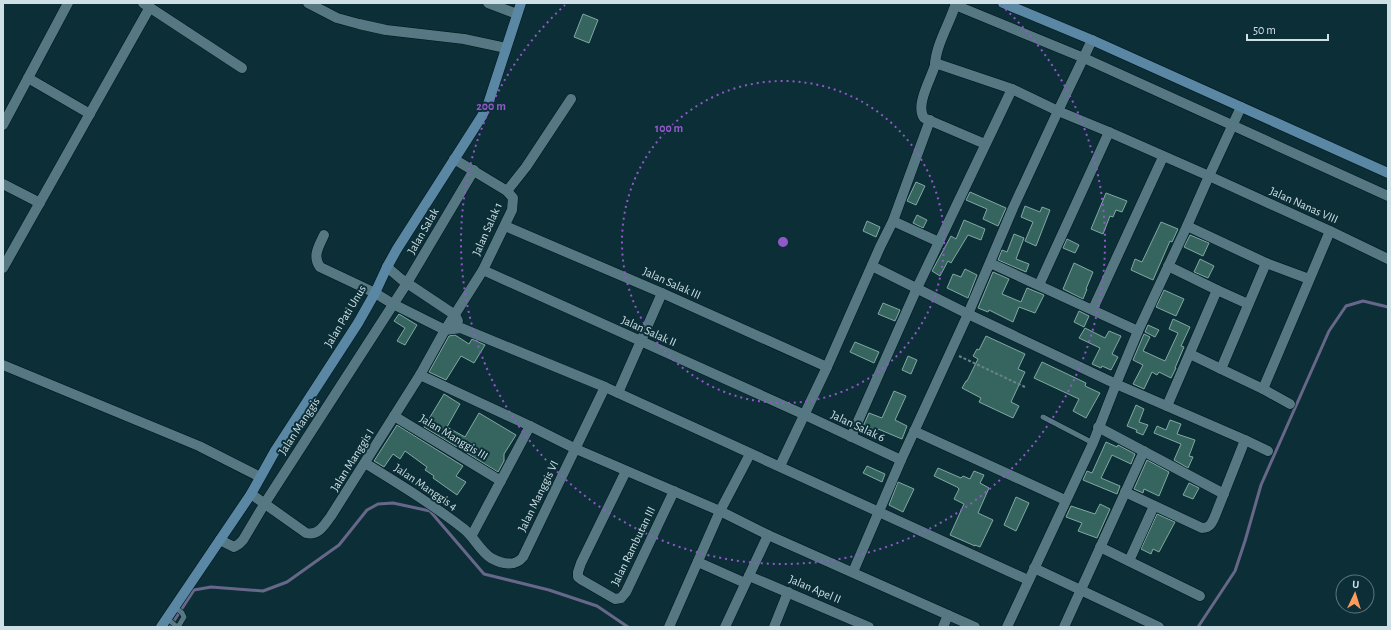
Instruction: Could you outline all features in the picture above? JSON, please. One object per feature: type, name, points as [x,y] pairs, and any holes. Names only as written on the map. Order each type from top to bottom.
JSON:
[{"type":"main road","name":"Jalan Pati Unus","points":[[166,622],[178,610],[258,498],[260,477],[276,451],[358,322],[384,298],[464,165],[488,104],[521,3]]},
{"type":"main road","points":[[1003,3],[1092,40],[1388,173]]},
{"type":"street","points":[[3,125],[68,3]]},
{"type":"street","points":[[308,3],[324,7],[337,18],[386,30],[464,39],[506,48]]},
{"type":"street","points":[[488,3],[517,14]]},
{"type":"street","points":[[986,144],[924,118],[923,116],[921,106],[935,63],[938,48],[956,4],[1084,58],[1388,196]]},
{"type":"street","points":[[3,268],[90,114],[147,5],[242,68]]},
{"type":"street","points":[[853,572],[914,430],[968,314],[1013,208],[1092,40]]},
{"type":"street","name":"Jalan Nanas VIII","points":[[935,63],[1012,89],[1058,111],[1209,176],[1388,259]]},
{"type":"street","points":[[28,78],[90,114]]},
{"type":"street","points":[[851,437],[917,288],[1012,89]]},
{"type":"street","points":[[507,191],[526,167],[571,99]]},
{"type":"street","points":[[1007,627],[1065,500],[1093,443],[1138,331],[1241,107]]},
{"type":"street","points":[[780,466],[805,415],[893,221],[930,120]]},
{"type":"street","points":[[1039,285],[1109,132]]},
{"type":"street","points":[[1093,310],[1163,157]]},
{"type":"street","name":"Jalan Salak 1","points":[[445,330],[483,270],[505,226],[514,201],[507,191],[464,165]]},
{"type":"street","name":"Jalan Salak","points":[[384,298],[464,165]]},
{"type":"street","points":[[4,186],[40,203]]},
{"type":"street","points":[[893,221],[939,242]]},
{"type":"street","name":"Jalan Salak III","points":[[505,226],[662,293],[827,367]]},
{"type":"street","points":[[1187,226],[1266,263],[1309,279]]},
{"type":"street","points":[[1263,389],[1330,231]]},
{"type":"street","points":[[324,235],[316,252],[317,263],[320,267],[445,330],[461,328],[605,387],[1028,580]]},
{"type":"street","points":[[990,263],[1138,331]]},
{"type":"street","points":[[1221,369],[1266,263]]},
{"type":"street","points":[[872,266],[968,314],[1116,384],[1268,451]]},
{"type":"street","points":[[1168,266],[1248,304]]},
{"type":"street","name":"Jalan Salak II","points":[[483,270],[805,415]]},
{"type":"street","points":[[397,276],[455,315],[461,328]]},
{"type":"street","points":[[1167,406],[1217,290]]},
{"type":"street","points":[[618,393],[642,342],[662,293]]},
{"type":"street","name":"Jalan Manggis","points":[[225,543],[237,545],[243,540],[258,498],[384,298]]},
{"type":"street","name":"Jalan Manggis I","points":[[258,498],[306,533],[317,533],[331,516],[365,463],[420,375],[445,330]]},
{"type":"street","points":[[1190,354],[1263,389],[1290,404]]},
{"type":"street","points":[[3,365],[198,446],[260,477]]},
{"type":"street","points":[[420,375],[576,449],[720,511],[768,535],[975,627]]},
{"type":"street","name":"Jalan Manggis VI","points":[[472,535],[480,548],[490,557],[502,563],[512,564],[519,562],[524,557],[605,387]]},
{"type":"street","name":"Jalan Salak 6","points":[[805,415],[901,460]]},
{"type":"street","name":"Jalan Manggis III","points":[[394,416],[501,481]]},
{"type":"street","points":[[472,535],[530,426]]},
{"type":"street","points":[[1098,428],[1224,494]]},
{"type":"street","points":[[914,430],[1065,500]]},
{"type":"street","points":[[1125,492],[1202,528],[1205,528],[1212,523],[1246,440]]},
{"type":"street","points":[[1064,627],[1144,451]]},
{"type":"street","points":[[669,627],[720,511],[750,454]]},
{"type":"street","name":"Jalan Manggis 4","points":[[365,463],[422,498],[472,535]]},
{"type":"street","name":"Jalan Rambutan III","points":[[626,471],[578,572],[578,577],[582,580],[615,599],[621,598],[626,592],[674,491]]},
{"type":"street","points":[[1129,560],[1154,506]]},
{"type":"street","points":[[725,627],[768,535]]},
{"type":"street","points":[[1100,547],[1200,596]]},
{"type":"street","name":"Jalan Apel II","points":[[698,562],[788,592],[869,627]]},
{"type":"street","points":[[1034,568],[1080,591],[1160,627]]},
{"type":"street","points":[[776,626],[788,592]]},
{"type":"street","points":[[943,627],[948,616]]},
{"type":"lane","points":[[1043,417],[1093,443]]},
{"type":"lane","points":[[166,622],[177,626],[184,617],[178,610]]},
{"type":"path","points":[[951,352],[1025,387]]},
{"type":"building","points":[[583,14],[598,20],[589,43],[574,37]]},
{"type":"building","points":[[916,182],[925,186],[916,205],[907,201]]},
{"type":"building","points":[[970,192],[1006,208],[998,226],[983,219],[987,209],[966,200]]},
{"type":"building","points":[[1106,193],[1127,201],[1122,212],[1116,210],[1113,217],[1110,216],[1103,234],[1091,229]]},
{"type":"building","points":[[1025,206],[1040,212],[1042,207],[1050,210],[1036,246],[1025,241],[1033,222],[1021,217]]},
{"type":"building","points":[[917,215],[927,220],[923,228],[913,223]]},
{"type":"building","points":[[964,220],[985,229],[981,240],[968,235],[951,263],[948,261],[940,276],[932,271],[951,236],[956,239]]},
{"type":"building","points":[[867,221],[880,227],[876,237],[863,231]]},
{"type":"building","points":[[1161,222],[1178,229],[1172,242],[1170,241],[1153,280],[1131,270],[1135,259],[1142,262]]},
{"type":"building","points":[[1014,234],[1024,238],[1016,259],[1029,264],[1026,272],[998,260],[1002,250],[1007,252]]},
{"type":"building","points":[[1190,235],[1209,243],[1203,256],[1184,247]]},
{"type":"building","points":[[1067,239],[1079,245],[1075,253],[1063,248]]},
{"type":"building","points":[[1200,259],[1214,266],[1208,278],[1194,272]]},
{"type":"building","points":[[1074,263],[1093,272],[1083,299],[1063,289]]},
{"type":"building","points":[[965,269],[977,275],[968,298],[947,288],[953,274],[961,277]]},
{"type":"building","points":[[993,272],[1009,279],[1002,294],[1021,302],[1027,288],[1044,295],[1035,313],[1019,307],[1013,322],[989,310],[988,312],[978,308]]},
{"type":"building","points":[[1164,290],[1184,299],[1176,316],[1156,307]]},
{"type":"building","points":[[883,303],[900,310],[895,321],[878,314]]},
{"type":"building","points":[[1079,311],[1089,316],[1084,327],[1074,322]]},
{"type":"building","points":[[399,314],[417,325],[405,345],[397,341],[405,328],[394,321]]},
{"type":"building","points":[[1173,319],[1190,327],[1181,346],[1184,347],[1171,378],[1159,372],[1157,375],[1152,372],[1144,389],[1133,384],[1143,365],[1133,360],[1144,334],[1150,337],[1143,351],[1165,361],[1178,333],[1169,329]]},
{"type":"building","points":[[1148,325],[1159,330],[1155,337],[1145,332]]},
{"type":"building","points":[[1085,328],[1105,338],[1109,331],[1121,336],[1112,354],[1118,357],[1111,370],[1092,364],[1100,348],[1079,338]]},
{"type":"building","points":[[455,335],[469,344],[472,339],[485,345],[474,363],[461,356],[446,380],[429,372],[449,336]]},
{"type":"building","points":[[986,336],[1025,354],[1018,369],[1025,372],[1011,402],[1019,406],[1013,418],[979,402],[981,398],[962,388],[978,359],[973,356],[977,349],[979,350]]},
{"type":"building","points":[[855,342],[879,352],[874,363],[850,352]]},
{"type":"building","points":[[908,356],[917,360],[911,374],[902,370]]},
{"type":"building","points":[[1042,362],[1086,383],[1085,386],[1100,393],[1086,418],[1073,411],[1079,399],[1034,378]]},
{"type":"building","points":[[894,391],[906,396],[895,420],[907,426],[902,439],[878,429],[874,437],[861,431],[869,413],[882,418]]},
{"type":"building","points":[[444,394],[460,404],[447,427],[465,437],[479,413],[516,435],[504,454],[504,461],[498,472],[424,427]]},
{"type":"building","points":[[1136,405],[1144,409],[1139,422],[1148,425],[1143,435],[1136,432],[1137,430],[1127,426]]},
{"type":"building","points":[[1170,420],[1181,424],[1177,434],[1195,440],[1189,456],[1193,457],[1188,468],[1174,460],[1181,444],[1154,433],[1157,426],[1166,430]]},
{"type":"building","points":[[397,425],[463,466],[456,476],[466,482],[457,495],[433,478],[434,476],[425,470],[427,467],[405,451],[400,459],[393,454],[384,467],[374,461]]},
{"type":"building","points":[[1106,442],[1117,447],[1118,445],[1135,454],[1131,464],[1112,455],[1101,478],[1120,486],[1117,494],[1083,480],[1087,471],[1092,473]]},
{"type":"building","points":[[1147,460],[1169,472],[1159,496],[1144,489],[1143,493],[1134,489]]},
{"type":"building","points":[[867,466],[885,474],[882,482],[863,473]]},
{"type":"building","points":[[938,468],[961,478],[963,476],[970,479],[974,471],[984,475],[980,483],[989,488],[978,513],[993,520],[980,547],[950,535],[964,504],[954,499],[959,489],[957,487],[934,476]]},
{"type":"building","points":[[898,482],[914,489],[903,512],[889,505]]},
{"type":"building","points":[[1189,483],[1199,488],[1193,499],[1183,495]]},
{"type":"building","points":[[1016,497],[1029,503],[1016,531],[1004,525]]},
{"type":"building","points":[[1100,504],[1110,509],[1097,538],[1078,531],[1082,523],[1066,517],[1071,506],[1095,514]]},
{"type":"building","points":[[1157,514],[1175,522],[1159,552],[1153,549],[1151,554],[1141,549]]},
{"type":"waterway","points":[[1198,627],[1235,571],[1261,485],[1329,331],[1346,306],[1363,301],[1388,307]]},
{"type":"waterway","points":[[170,627],[194,590],[211,587],[263,591],[287,582],[339,545],[367,510],[378,504],[393,503],[430,511],[484,574],[549,590],[597,606],[628,627]]}]
